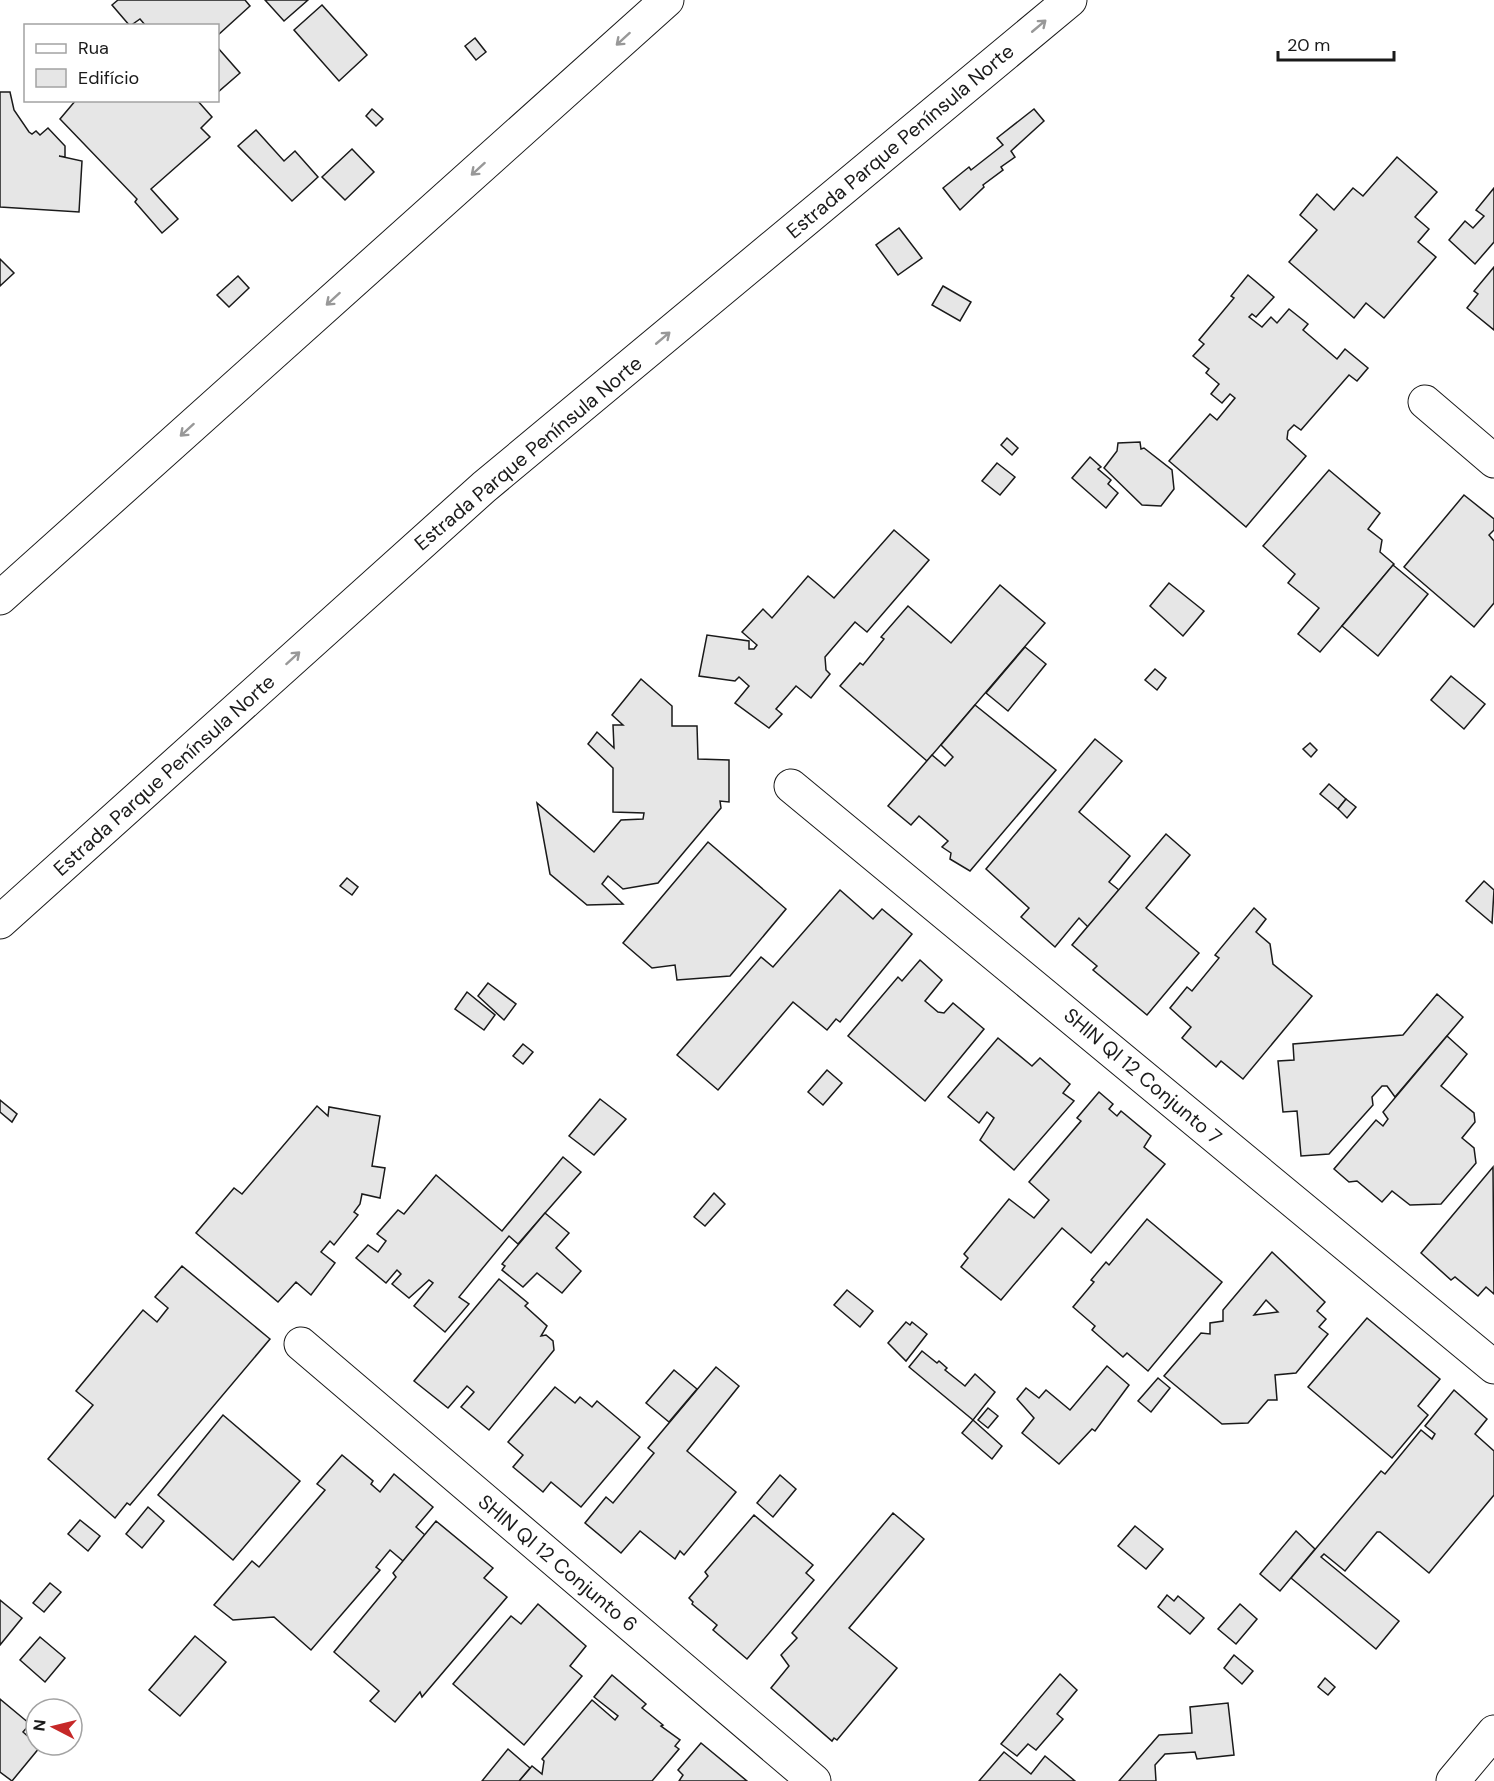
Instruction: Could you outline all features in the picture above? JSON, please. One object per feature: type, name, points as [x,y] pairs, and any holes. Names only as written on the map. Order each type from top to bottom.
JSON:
[{"type":"main road","points":[[0,597],[667,0]]},
{"type":"main road","name":"Estrada Parque Península Norte","points":[[0,922],[484,487],[1070,0]]},
{"type":"main road","points":[[1425,402],[1494,461]]},
{"type":"main road","name":"SHIN QI 12 Conjunto 7","points":[[791,786],[1494,1367]]},
{"type":"main road","name":"SHIN QI 12 Conjunto 6","points":[[302,1344],[814,1781]]},
{"type":"main road","points":[[1453,1781],[1494,1732]]},
{"type":"building","points":[[118,0],[245,0],[250,6],[219,34],[219,24],[144,24],[140,19],[128,24],[112,5]]},
{"type":"building","points":[[265,0],[308,0],[284,21]]},
{"type":"building","points":[[322,5],[367,55],[339,81],[294,30]]},
{"type":"building","points":[[475,38],[486,52],[476,60],[465,46]]},
{"type":"building","points":[[219,49],[240,73],[219,91]]},
{"type":"building","points":[[0,92],[10,92],[14,110],[29,132],[32,134],[36,131],[40,135],[48,128],[65,146],[65,157],[59,156],[82,161],[79,212],[0,207]]},
{"type":"building","points":[[74,102],[199,102],[212,117],[201,128],[210,137],[151,189],[178,219],[162,233],[135,202],[137,199],[60,119]]},
{"type":"building","points":[[372,109],[383,119],[376,126],[366,116]]},
{"type":"building","points":[[1034,109],[1044,121],[1011,151],[1015,157],[1001,167],[1003,170],[983,185],[984,187],[960,210],[943,188],[969,167],[971,170],[1003,145],[997,138]]},
{"type":"building","points":[[256,130],[284,161],[295,151],[318,177],[292,201],[238,146]]},
{"type":"building","points":[[352,149],[374,172],[345,200],[322,177]]},
{"type":"building","points":[[1397,157],[1437,192],[1415,217],[1429,229],[1418,242],[1436,257],[1384,318],[1366,303],[1354,318],[1289,262],[1317,230],[1300,215],[1317,194],[1334,210],[1353,188],[1363,196]]},
{"type":"building","points":[[1494,188],[1494,242],[1475,264],[1449,240],[1465,221],[1473,228],[1484,216],[1476,210]]},
{"type":"building","points":[[899,228],[922,258],[898,275],[876,245]]},
{"type":"building","points":[[0,259],[14,273],[0,286]]},
{"type":"building","points":[[1494,267],[1494,330],[1467,308],[1478,294],[1474,291]]},
{"type":"building","points":[[1248,275],[1274,297],[1256,317],[1252,314],[1249,317],[1262,327],[1271,317],[1277,323],[1289,309],[1308,324],[1303,330],[1337,359],[1345,349],[1368,368],[1357,381],[1349,375],[1301,430],[1294,425],[1288,431],[1287,439],[1306,456],[1246,527],[1169,461],[1210,414],[1217,420],[1235,398],[1230,394],[1222,403],[1211,394],[1219,384],[1206,373],[1209,369],[1193,356],[1204,344],[1199,340],[1234,298],[1231,296]]},
{"type":"building","points":[[238,276],[249,288],[229,307],[217,295]]},
{"type":"building","points":[[943,286],[971,302],[960,321],[932,305]]},
{"type":"building","points":[[1007,438],[1018,448],[1012,455],[1001,445]]},
{"type":"building","points":[[1140,442],[1141,449],[1144,448],[1172,470],[1174,489],[1161,506],[1142,505],[1104,468],[1117,451],[1118,443]]},
{"type":"building","points":[[1090,457],[1101,467],[1098,469],[1111,480],[1108,484],[1118,493],[1106,508],[1072,478]]},
{"type":"building","points":[[997,463],[1015,477],[1000,495],[982,481]]},
{"type":"building","points":[[1329,470],[1380,513],[1368,529],[1382,540],[1380,552],[1394,564],[1320,652],[1298,634],[1319,608],[1288,583],[1295,574],[1263,546]]},
{"type":"building","points":[[1464,495],[1494,519],[1494,530],[1489,535],[1494,541],[1494,603],[1474,627],[1404,567]]},
{"type":"building","points":[[894,530],[929,560],[867,632],[855,622],[825,657],[826,670],[830,674],[811,698],[796,686],[776,709],[782,714],[769,728],[735,703],[749,686],[739,677],[735,681],[699,676],[707,635],[749,641],[749,649],[754,649],[757,645],[742,632],[763,609],[772,618],[808,576],[834,598]]},
{"type":"building","points":[[1393,565],[1428,594],[1378,656],[1342,626]]},
{"type":"building","points":[[1169,583],[1204,611],[1183,636],[1150,606]]},
{"type":"building","points":[[1000,585],[1045,623],[927,761],[840,686],[860,663],[863,665],[884,639],[881,637],[908,606],[951,643]]},
{"type":"building","points":[[1025,647],[1046,664],[1008,711],[986,693]]},
{"type":"building","points":[[1155,669],[1166,678],[1157,690],[1145,680]]},
{"type":"building","points":[[1451,676],[1485,704],[1464,729],[1431,700]]},
{"type":"building","points":[[641,679],[672,706],[672,726],[697,726],[698,759],[729,760],[729,802],[720,801],[721,808],[658,883],[623,889],[608,876],[602,884],[623,904],[587,905],[550,874],[537,803],[594,852],[621,820],[643,819],[644,813],[613,812],[613,768],[588,744],[597,732],[614,748],[613,725],[623,725],[612,715]]},
{"type":"building","points":[[975,705],[1056,770],[970,871],[950,859],[951,853],[942,847],[948,841],[919,816],[911,825],[888,806],[932,755],[945,766],[953,757],[941,745]]},
{"type":"building","points":[[1095,739],[1122,761],[1079,812],[1130,856],[1109,882],[1119,890],[1088,927],[1079,918],[1055,947],[1021,917],[1029,908],[986,869]]},
{"type":"building","points":[[1310,743],[1317,750],[1311,757],[1303,749]]},
{"type":"building","points":[[1329,784],[1346,799],[1338,809],[1320,794]]},
{"type":"building","points":[[1346,799],[1356,807],[1347,818],[1338,809]]},
{"type":"building","points":[[1166,834],[1190,855],[1146,908],[1199,953],[1147,1015],[1093,970],[1097,966],[1072,945]]},
{"type":"building","points":[[708,842],[786,909],[730,976],[677,980],[675,965],[652,968],[623,943]]},
{"type":"building","points":[[347,878],[358,887],[352,895],[340,886]]},
{"type":"building","points":[[1484,881],[1494,890],[1492,923],[1466,901]]},
{"type":"building","points":[[840,890],[873,919],[882,909],[912,934],[840,1022],[836,1019],[827,1030],[793,1002],[718,1090],[677,1055],[761,957],[773,967]]},
{"type":"building","points":[[1254,908],[1266,919],[1256,932],[1270,944],[1273,964],[1312,996],[1243,1079],[1221,1061],[1216,1067],[1182,1038],[1191,1027],[1170,1008],[1187,987],[1192,991],[1219,958],[1215,955]]},
{"type":"building","points":[[920,960],[942,980],[925,1001],[938,1012],[944,1013],[953,1003],[984,1029],[925,1101],[848,1036],[898,977],[902,981]]},
{"type":"building","points":[[488,983],[516,1004],[504,1020],[478,996]]},
{"type":"building","points":[[467,992],[495,1015],[484,1030],[455,1009]]},
{"type":"building","points":[[1437,994],[1463,1017],[1395,1097],[1387,1086],[1382,1086],[1372,1097],[1373,1105],[1329,1154],[1301,1156],[1297,1111],[1283,1112],[1278,1061],[1294,1060],[1293,1044],[1403,1035]]},
{"type":"building","points":[[1447,1036],[1467,1054],[1441,1086],[1474,1113],[1475,1122],[1462,1138],[1474,1148],[1476,1163],[1441,1204],[1410,1205],[1392,1191],[1382,1202],[1357,1181],[1349,1182],[1334,1169],[1376,1120],[1383,1126],[1388,1119],[1383,1112]]},
{"type":"building","points":[[998,1038],[1032,1066],[1040,1058],[1070,1084],[1063,1093],[1074,1101],[1014,1170],[980,1140],[994,1118],[987,1112],[979,1123],[948,1097]]},
{"type":"building","points":[[523,1044],[533,1052],[523,1064],[513,1056]]},
{"type":"building","points":[[827,1070],[842,1083],[823,1105],[808,1092]]},
{"type":"building","points":[[1099,1092],[1113,1104],[1109,1109],[1117,1116],[1121,1111],[1151,1136],[1144,1147],[1165,1164],[1091,1253],[1062,1228],[1001,1300],[961,1267],[968,1258],[964,1254],[1009,1199],[1034,1218],[1049,1200],[1029,1182],[1081,1121],[1077,1118]]},
{"type":"building","points":[[600,1099],[626,1119],[594,1155],[569,1136]]},
{"type":"building","points":[[0,1100],[17,1114],[12,1122],[0,1112]]},
{"type":"building","points":[[317,1106],[328,1116],[329,1107],[380,1116],[372,1166],[385,1168],[380,1198],[362,1194],[360,1204],[354,1212],[358,1215],[334,1245],[330,1241],[321,1252],[335,1263],[311,1295],[296,1282],[278,1302],[196,1233],[234,1188],[242,1194]]},
{"type":"building","points":[[563,1157],[581,1172],[518,1244],[509,1236],[459,1297],[469,1304],[445,1332],[414,1306],[433,1283],[429,1280],[409,1298],[392,1284],[401,1274],[397,1270],[386,1283],[356,1258],[368,1245],[378,1252],[386,1241],[377,1234],[398,1210],[404,1214],[436,1175],[502,1231]]},
{"type":"building","points":[[1493,1167],[1494,1294],[1486,1287],[1478,1296],[1455,1277],[1451,1280],[1421,1253]]},
{"type":"building","points":[[714,1193],[725,1204],[705,1226],[694,1217]]},
{"type":"building","points":[[545,1213],[569,1233],[556,1248],[581,1271],[562,1293],[537,1273],[523,1287],[502,1270],[505,1266],[502,1264]]},
{"type":"building","points":[[1147,1219],[1222,1282],[1148,1371],[1127,1353],[1123,1357],[1092,1330],[1095,1326],[1073,1307],[1094,1282],[1091,1280],[1106,1262],[1109,1265]]},
{"type":"building","points":[[1272,1252],[1325,1302],[1317,1311],[1326,1319],[1319,1327],[1328,1334],[1296,1373],[1275,1375],[1277,1400],[1268,1400],[1248,1423],[1222,1424],[1164,1376],[1201,1333],[1210,1334],[1210,1323],[1223,1321],[1223,1310]],"holes":[[[1266,1300],[1278,1312],[1254,1315]]]},
{"type":"building","points":[[182,1266],[270,1339],[130,1505],[127,1503],[115,1518],[48,1459],[93,1405],[76,1391],[143,1310],[157,1322],[168,1308],[155,1297]]},
{"type":"building","points":[[499,1279],[528,1303],[525,1306],[547,1326],[541,1336],[546,1335],[553,1341],[554,1350],[489,1430],[461,1407],[474,1392],[467,1386],[448,1408],[414,1381]]},
{"type":"building","points":[[847,1290],[873,1311],[860,1327],[834,1305]]},
{"type":"building","points":[[1367,1318],[1440,1379],[1418,1406],[1428,1415],[1392,1458],[1308,1387]]},
{"type":"building","points":[[906,1322],[910,1325],[912,1322],[927,1334],[906,1361],[888,1343]]},
{"type":"building","points":[[922,1351],[937,1363],[939,1361],[947,1368],[945,1370],[965,1386],[975,1374],[995,1392],[973,1420],[909,1367]]},
{"type":"building","points":[[1107,1366],[1129,1385],[1095,1431],[1092,1429],[1059,1464],[1022,1433],[1034,1418],[1017,1399],[1026,1388],[1039,1398],[1046,1390],[1070,1410]]},
{"type":"building","points":[[716,1367],[739,1386],[687,1451],[736,1492],[684,1555],[680,1551],[675,1559],[640,1531],[621,1553],[585,1523],[606,1497],[613,1503],[654,1453],[648,1448]]},
{"type":"building","points":[[674,1370],[697,1389],[669,1422],[646,1403]]},
{"type":"building","points":[[1158,1378],[1170,1388],[1151,1412],[1138,1401]]},
{"type":"building","points":[[555,1387],[575,1403],[580,1397],[592,1407],[597,1401],[640,1437],[581,1507],[551,1482],[543,1492],[513,1467],[523,1455],[508,1442]]},
{"type":"building","points":[[1454,1390],[1487,1419],[1475,1434],[1494,1451],[1494,1495],[1429,1573],[1380,1532],[1377,1532],[1345,1571],[1324,1554],[1321,1557],[1399,1621],[1376,1649],[1291,1578],[1381,1471],[1385,1474],[1421,1430],[1432,1439],[1435,1434],[1425,1426]]},
{"type":"building","points":[[988,1408],[998,1416],[988,1428],[978,1420]]},
{"type":"building","points":[[223,1415],[300,1481],[233,1560],[158,1495]]},
{"type":"building","points":[[973,1420],[1002,1446],[992,1459],[962,1433]]},
{"type":"building","points":[[342,1455],[373,1481],[371,1484],[380,1492],[394,1474],[433,1507],[416,1527],[425,1535],[403,1561],[390,1550],[376,1567],[380,1570],[311,1650],[274,1617],[233,1620],[214,1605],[252,1561],[259,1567],[325,1490],[317,1484]]},
{"type":"building","points":[[780,1475],[796,1489],[773,1517],[757,1503]]},
{"type":"building","points":[[148,1507],[164,1521],[142,1548],[126,1534]]},
{"type":"building","points":[[893,1513],[924,1539],[849,1628],[897,1668],[837,1740],[834,1738],[832,1741],[771,1688],[789,1666],[781,1655],[797,1638],[792,1633]]},
{"type":"building","points":[[754,1515],[813,1565],[806,1573],[814,1580],[747,1659],[713,1630],[717,1625],[692,1604],[689,1598],[708,1576],[705,1572]]},
{"type":"building","points":[[80,1520],[100,1536],[88,1551],[68,1534]]},
{"type":"building","points":[[436,1521],[493,1568],[484,1578],[507,1597],[422,1697],[420,1692],[395,1722],[370,1701],[379,1691],[334,1652],[396,1577],[393,1573]]},
{"type":"building","points":[[1135,1526],[1163,1549],[1146,1569],[1118,1546]]},
{"type":"building","points":[[1296,1531],[1315,1549],[1280,1591],[1260,1574]]},
{"type":"building","points":[[50,1583],[61,1592],[44,1612],[33,1603]]},
{"type":"building","points":[[1167,1595],[1174,1601],[1178,1596],[1204,1618],[1190,1634],[1158,1607]]},
{"type":"building","points":[[0,1600],[22,1618],[0,1645]]},
{"type":"building","points":[[538,1604],[586,1646],[570,1666],[582,1676],[524,1745],[453,1684],[511,1616],[521,1624]]},
{"type":"building","points":[[1240,1604],[1257,1619],[1236,1644],[1218,1629]]},
{"type":"building","points":[[195,1636],[226,1662],[180,1716],[149,1690]]},
{"type":"building","points":[[40,1637],[65,1658],[45,1682],[20,1660]]},
{"type":"building","points":[[1234,1655],[1253,1671],[1242,1684],[1224,1668]]},
{"type":"building","points":[[1060,1674],[1077,1690],[1057,1714],[1063,1719],[1036,1750],[1028,1744],[1017,1756],[1001,1744]]},
{"type":"building","points":[[612,1675],[646,1704],[642,1708],[680,1740],[675,1746],[679,1749],[652,1781],[519,1781],[532,1766],[542,1774],[544,1761],[542,1759],[592,1700],[615,1720],[618,1716],[594,1697]]},
{"type":"building","points":[[1325,1678],[1335,1687],[1328,1695],[1318,1687]]},
{"type":"building","points":[[0,1699],[24,1719],[24,1757],[32,1757],[12,1781],[0,1772]]},
{"type":"building","points":[[1228,1703],[1234,1755],[1197,1759],[1195,1752],[1165,1754],[1155,1765],[1156,1781],[1119,1781],[1159,1735],[1192,1733],[1190,1707]]},
{"type":"building","points":[[701,1743],[747,1781],[679,1781],[683,1775],[678,1770]]},
{"type":"building","points":[[508,1749],[530,1768],[519,1781],[482,1781]]},
{"type":"building","points":[[1004,1752],[1031,1774],[1045,1756],[1075,1781],[979,1781]]}]
